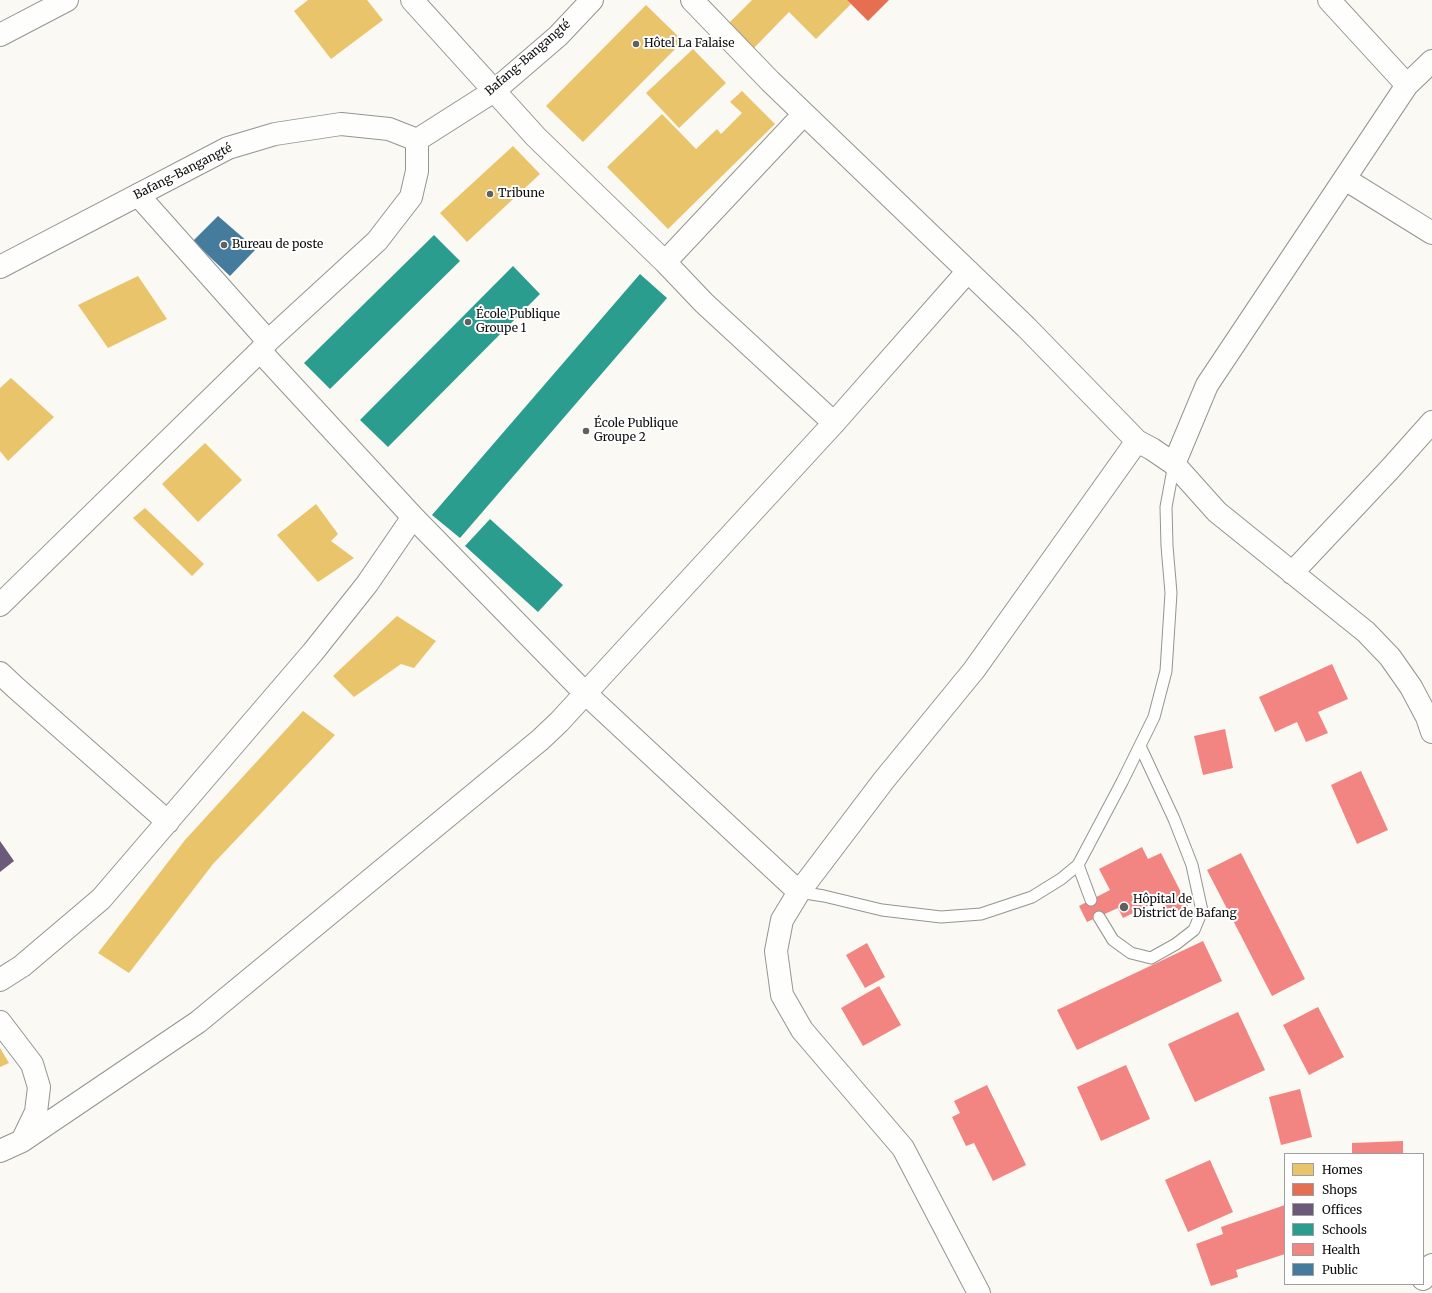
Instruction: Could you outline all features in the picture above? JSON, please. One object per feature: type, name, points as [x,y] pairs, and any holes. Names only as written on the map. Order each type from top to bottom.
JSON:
[{"type":"street","points":[[0,35],[67,0]]},
{"type":"street","points":[[412,0],[536,137],[665,262],[704,303],[834,423]]},
{"type":"street","name":"Bafang-Bangangté","points":[[0,267],[228,148],[275,134],[341,124],[389,129],[417,140],[494,91],[558,36],[592,0]]},
{"type":"street","points":[[692,0],[770,81],[1026,327],[1137,440],[1152,448],[1174,464],[1217,512],[1366,632],[1390,657],[1411,687],[1427,717],[1432,732]]},
{"type":"street","points":[[1328,0],[1407,85]]},
{"type":"street","points":[[1174,464],[1207,385],[1407,85],[1432,61]]},
{"type":"street","points":[[665,262],[804,114]]},
{"type":"street","points":[[0,605],[264,346],[377,241],[411,197],[417,171],[417,140]]},
{"type":"street","points":[[1345,179],[1432,234]]},
{"type":"street","points":[[138,195],[264,346],[413,518],[585,693],[799,892]]},
{"type":"street","points":[[0,1151],[22,1141],[198,1022],[540,740],[559,722],[834,423],[968,271]]},
{"type":"street","points":[[1292,573],[1432,422]]},
{"type":"street","points":[[979,1293],[903,1148],[802,1030],[782,995],[776,951],[782,920],[799,892],[884,780],[974,670],[1137,440]]},
{"type":"street","points":[[0,980],[22,966],[101,899],[313,652],[367,584],[413,518]]},
{"type":"street","points":[[0,673],[168,822]]},
{"type":"street","points":[[0,1022],[32,1064],[39,1087],[36,1112],[22,1141]]},
{"type":"street","points":[[1424,1277],[1432,1265]]},
{"type":"lane","points":[[799,892],[824,896],[882,910],[941,917],[981,914],[1032,897],[1061,879],[1078,865],[1154,717],[1166,671],[1171,593],[1167,546],[1166,507],[1174,464]]},
{"type":"lane","points":[[1099,917],[1113,940],[1131,953],[1151,958],[1176,944],[1194,930],[1202,911],[1192,865],[1174,819],[1140,746]]},
{"type":"lane","points":[[1078,865],[1091,900]]},
{"type":"building: Homes","points":[[308,0],[367,0],[383,20],[331,59],[294,11]]},
{"type":"building: Homes","points":[[752,0],[847,0],[851,4],[816,39],[789,12],[754,48],[729,23]]},
{"type":"building: Homes","points":[[646,5],[683,41],[583,142],[546,106]]},
{"type":"building: Homes","points":[[693,49],[726,83],[679,128],[646,93]]},
{"type":"building: Homes","points":[[742,91],[775,124],[668,229],[607,167],[662,114],[696,149],[717,129],[721,134],[742,113],[730,102]]},
{"type":"building: Homes","name":"Tribune","points":[[513,146],[540,174],[467,242],[440,213]]},
{"type":"building: Homes","points":[[138,276],[167,319],[108,348],[78,305]]},
{"type":"building: Homes","points":[[11,378],[54,417],[8,461],[0,451],[0,388]]},
{"type":"building: Homes","points":[[205,443],[242,480],[198,522],[162,484]]},
{"type":"building: Homes","points":[[316,504],[338,534],[331,541],[354,558],[318,582],[277,535]]},
{"type":"building: Homes","points":[[145,508],[204,564],[192,576],[133,518]]},
{"type":"building: Homes","points":[[397,616],[436,641],[414,668],[401,664],[354,697],[333,676]]},
{"type":"building: Homes","points":[[303,711],[335,735],[213,864],[129,973],[98,953],[185,840]]},
{"type":"building: Homes","points":[[0,1048],[9,1063],[0,1067]]},
{"type":"building: Shops","points":[[847,0],[889,0],[868,21]]},
{"type":"building: Offices","points":[[0,841],[14,861],[0,872]]},
{"type":"building: Schools","points":[[434,235],[460,261],[330,389],[304,363]]},
{"type":"building: Schools","points":[[513,266],[540,294],[388,447],[360,420]]},
{"type":"building: Schools","points":[[640,274],[667,298],[460,538],[432,515]]},
{"type":"building: Schools","points":[[490,519],[563,585],[538,612],[465,546]]},
{"type":"building: Health","points":[[1332,664],[1348,699],[1318,712],[1328,733],[1306,742],[1297,722],[1275,732],[1259,697]]},
{"type":"building: Health","points":[[1225,729],[1233,768],[1203,775],[1194,736]]},
{"type":"building: Health","points":[[1361,771],[1388,830],[1357,844],[1331,785]]},
{"type":"building: Health","points":[[1142,847],[1148,859],[1161,853],[1188,906],[1168,916],[1160,900],[1123,918],[1118,908],[1087,922],[1079,906],[1110,890],[1099,869]]},
{"type":"building: Health","points":[[1241,853],[1305,979],[1272,996],[1207,870]]},
{"type":"building: Health","points":[[1203,941],[1222,981],[1077,1050],[1057,1010]]},
{"type":"building: Health","points":[[867,943],[885,977],[865,988],[846,955]]},
{"type":"building: Health","points":[[879,986],[901,1025],[863,1046],[841,1008]]},
{"type":"building: Health","points":[[1318,1007],[1344,1057],[1309,1075],[1283,1025]]},
{"type":"building: Health","points":[[1238,1012],[1265,1070],[1195,1102],[1168,1044]]},
{"type":"building: Health","points":[[1126,1065],[1150,1119],[1101,1141],[1077,1087]]},
{"type":"building: Health","points":[[987,1085],[1026,1165],[993,1181],[974,1143],[966,1146],[952,1117],[960,1113],[954,1101]]},
{"type":"building: Health","points":[[1300,1089],[1312,1137],[1281,1145],[1269,1097]]},
{"type":"building: Health","points":[[1403,1141],[1403,1153],[1352,1153],[1352,1143]]},
{"type":"building: Health","points":[[1210,1160],[1233,1212],[1188,1232],[1165,1180]]},
{"type":"building: Health","points":[[1284,1205],[1284,1254],[1236,1270],[1238,1277],[1211,1286],[1196,1244],[1223,1234],[1221,1227]]},
{"type":"building: Public","name":"Bureau de poste","points":[[218,216],[256,249],[230,276],[193,241]]},
{"type":"place","name":"Hôtel La Falaise","points":[[636,44]]},
{"type":"place","name":"Tribune","points":[[490,194]]},
{"type":"place","name":"Bureau de poste","points":[[224,245]]},
{"type":"place","name":"École Publique Groupe 1","points":[[468,322]]},
{"type":"place","name":"École Publique Groupe 2","points":[[586,431]]},
{"type":"place","name":"Hôpital de District de Bafang","points":[[1124,907]]}]
